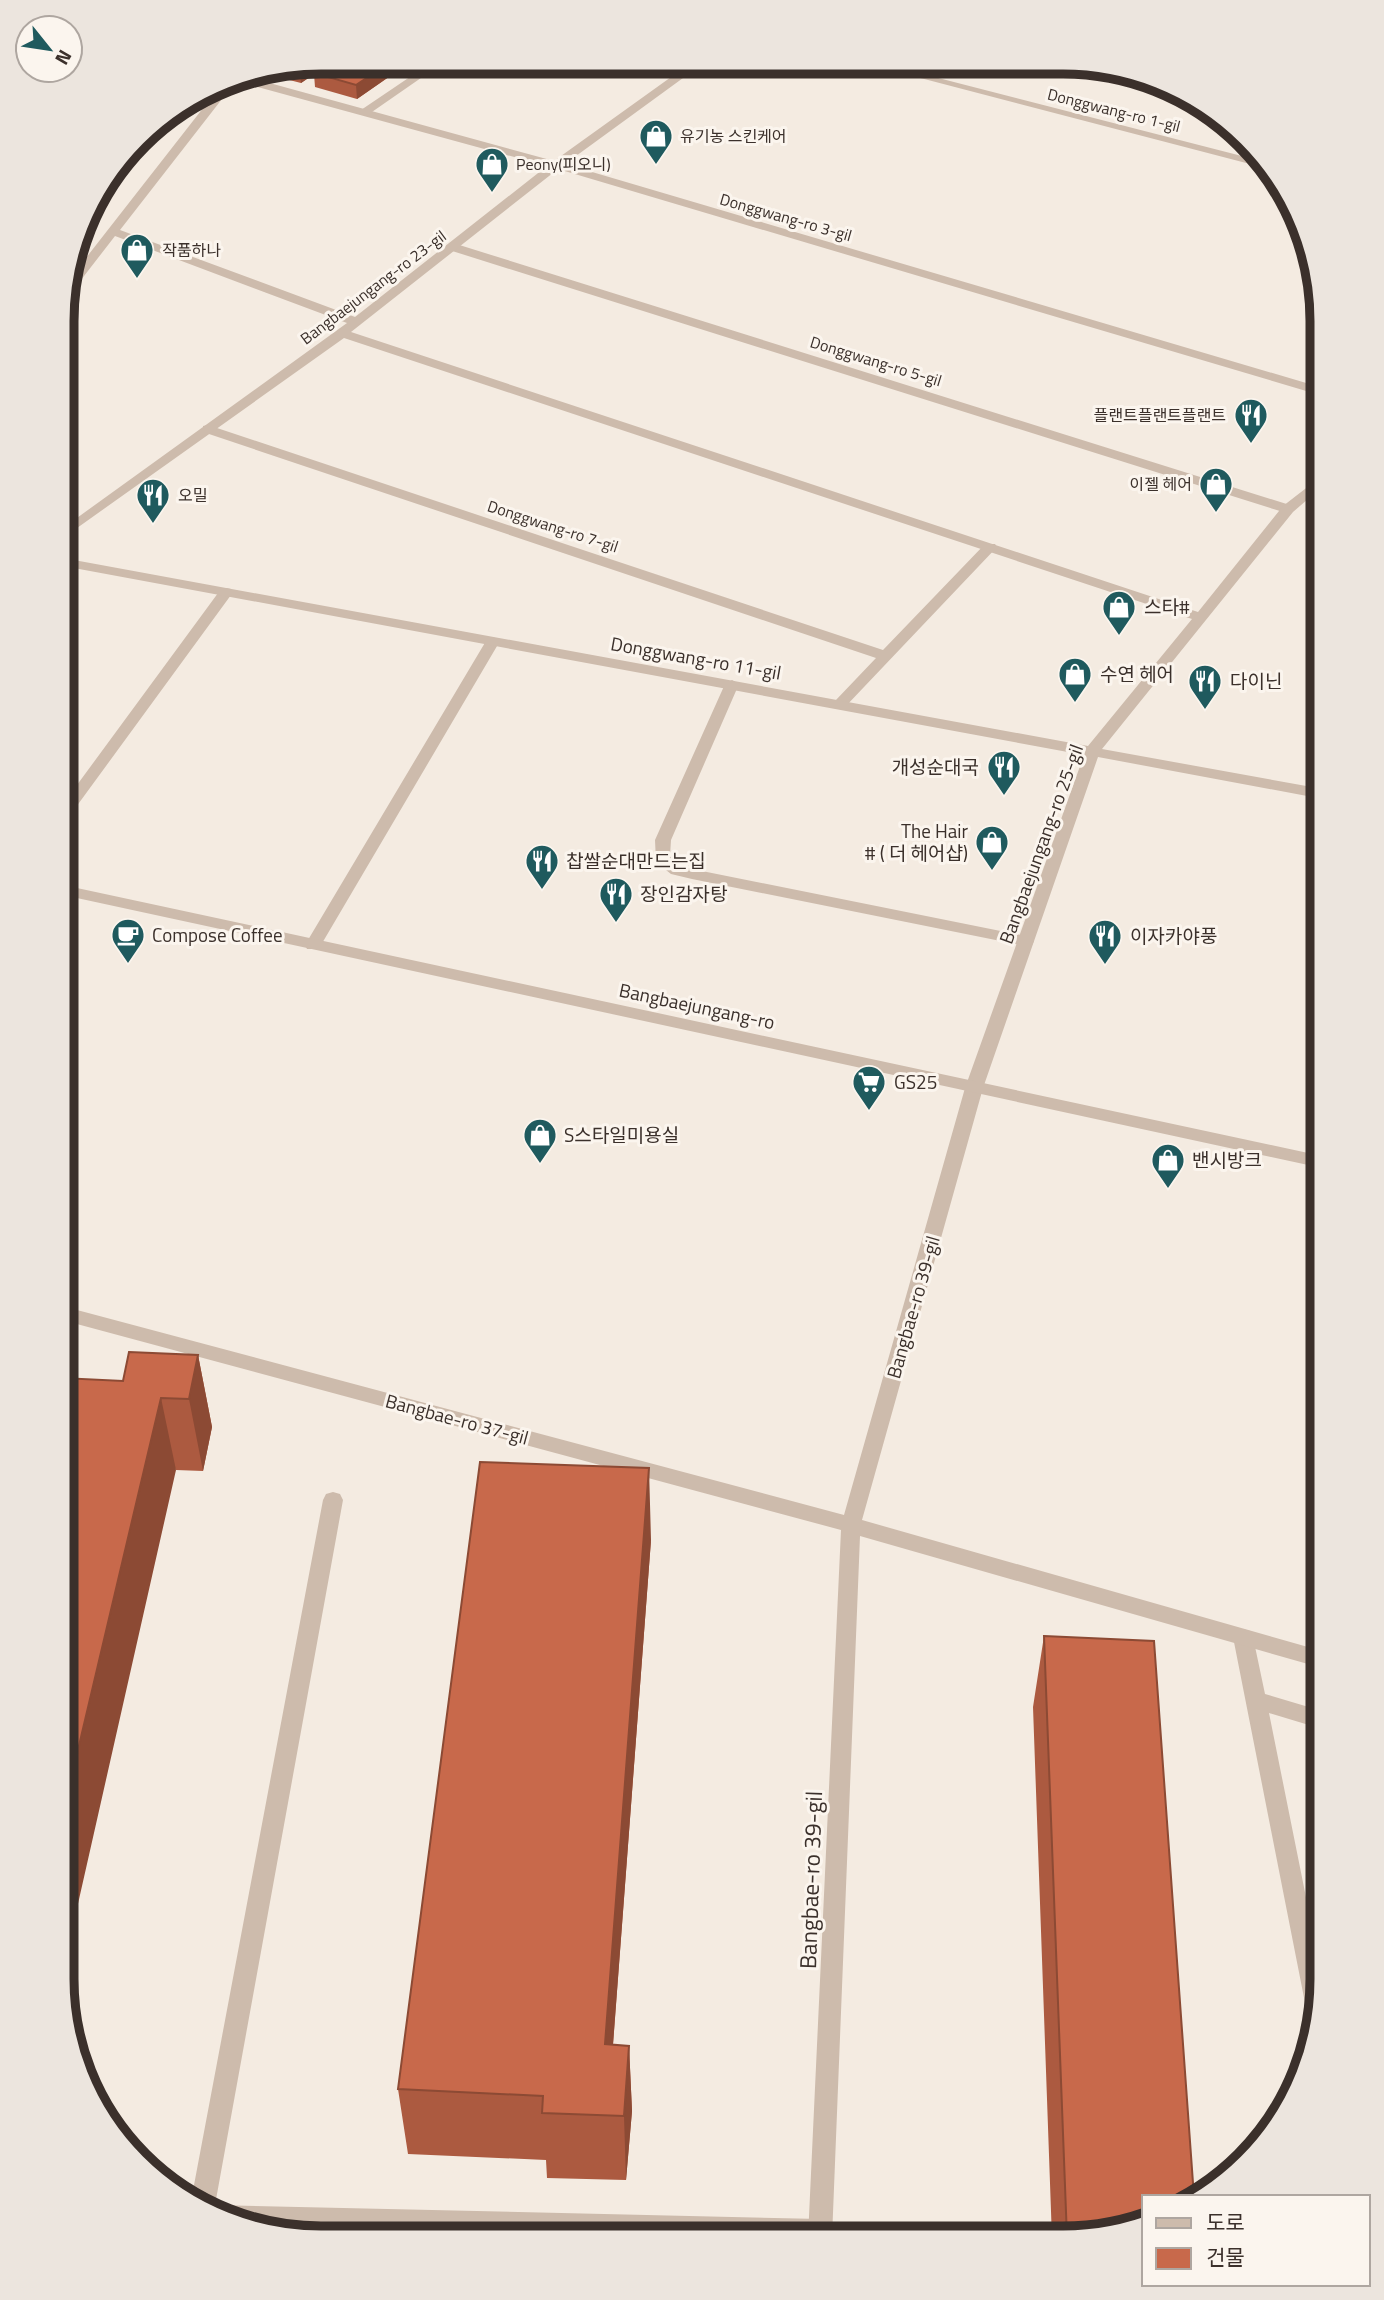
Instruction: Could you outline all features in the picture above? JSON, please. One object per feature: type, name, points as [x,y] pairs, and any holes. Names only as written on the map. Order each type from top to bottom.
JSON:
[{"type":"street","points":[[365,113],[422,74]]},
{"type":"street","name":"Bangbaejungang-ro 23-gil","points":[[74,526],[342,333],[556,165],[683,74]]},
{"type":"street","name":"Donggwang-ro 1-gil","points":[[911,74],[1252,162]]},
{"type":"street","name":"Donggwang-ro 3-gil","points":[[255,83],[556,165],[1310,388]]},
{"type":"street","points":[[77,279],[220,95]]},
{"type":"street","points":[[114,232],[357,321]]},
{"type":"street","name":"Donggwang-ro 5-gil","points":[[453,247],[1288,509]]},
{"type":"street","points":[[80,267],[87,268]]},
{"type":"street","points":[[342,333],[1200,617]]},
{"type":"street","name":"Donggwang-ro 7-gil","points":[[208,429],[886,656]]},
{"type":"street","name":"Bangbaejungang-ro 25-gil","points":[[974,1088],[1093,750],[1288,509],[1310,490]]},
{"type":"street","points":[[840,704],[990,548]]},
{"type":"street","name":"Donggwang-ro 11-gil","points":[[74,564],[1310,792]]},
{"type":"street","points":[[74,800],[226,592]]},
{"type":"street","points":[[313,945],[494,641]]},
{"type":"street","points":[[732,684],[663,840],[662,858],[668,865],[692,874],[1026,941]]},
{"type":"street","name":"Bangbaejungang-ro","points":[[74,892],[1310,1160]]},
{"type":"street","name":"Bangbae-ro 39-gil","points":[[821,2226],[851,1525],[974,1088]]},
{"type":"street","name":"Bangbae-ro 37-gil","points":[[74,1316],[851,1525]]},
{"type":"street","points":[[204,2197],[332,1500]]},
{"type":"street","points":[[851,1525],[1310,1657]]},
{"type":"street","points":[[1243,1637],[1310,1973]]},
{"type":"street","points":[[1255,1700],[1310,1716]]},
{"type":"street","points":[[254,2217],[552,2226]]},
{"type":"building","points":[[318,74],[372,74],[356,85]]},
{"type":"building","points":[[129,1352],[198,1355],[189,1399],[161,1398],[74,1767],[74,1379],[123,1381]]},
{"type":"building","points":[[480,1462],[649,1468],[605,2044],[629,2046],[624,2116],[542,2113],[543,2096],[398,2089]]},
{"type":"building","points":[[1044,1636],[1154,1641],[1193,2189],[1184,2195],[1142,2195],[1142,2213],[1127,2218],[1067,2226]]},
{"type":"place","name":"유기농 스킨케어","points":[[656,166]]},
{"type":"place","name":"Peony(피오니)","points":[[492,194]]},
{"type":"place","name":"작품하나","points":[[137,280]]},
{"type":"place","name":"플랜트플랜트플랜트","points":[[1251,445]]},
{"type":"place","name":"이젤 헤어","points":[[1216,514]]},
{"type":"place","name":"오밀","points":[[153,525]]},
{"type":"place","name":"스타#","points":[[1119,637]]},
{"type":"place","name":"수연 헤어","points":[[1075,704]]},
{"type":"place","name":"다이닌","points":[[1205,711]]},
{"type":"place","name":"개성순대국","points":[[1004,797]]},
{"type":"place","name":"The Hair # ( 더 헤어샵)","points":[[992,872]]},
{"type":"place","name":"찹쌀순대만드는집","points":[[542,891]]},
{"type":"place","name":"장인감자탕","points":[[616,924]]},
{"type":"place","name":"Compose Coffee","points":[[128,965]]},
{"type":"place","name":"이자카야풍","points":[[1105,966]]},
{"type":"place","name":"GS25","points":[[869,1112]]},
{"type":"place","name":"S스타일미용실","points":[[540,1165]]},
{"type":"place","name":"밴시방크","points":[[1168,1190]]}]
